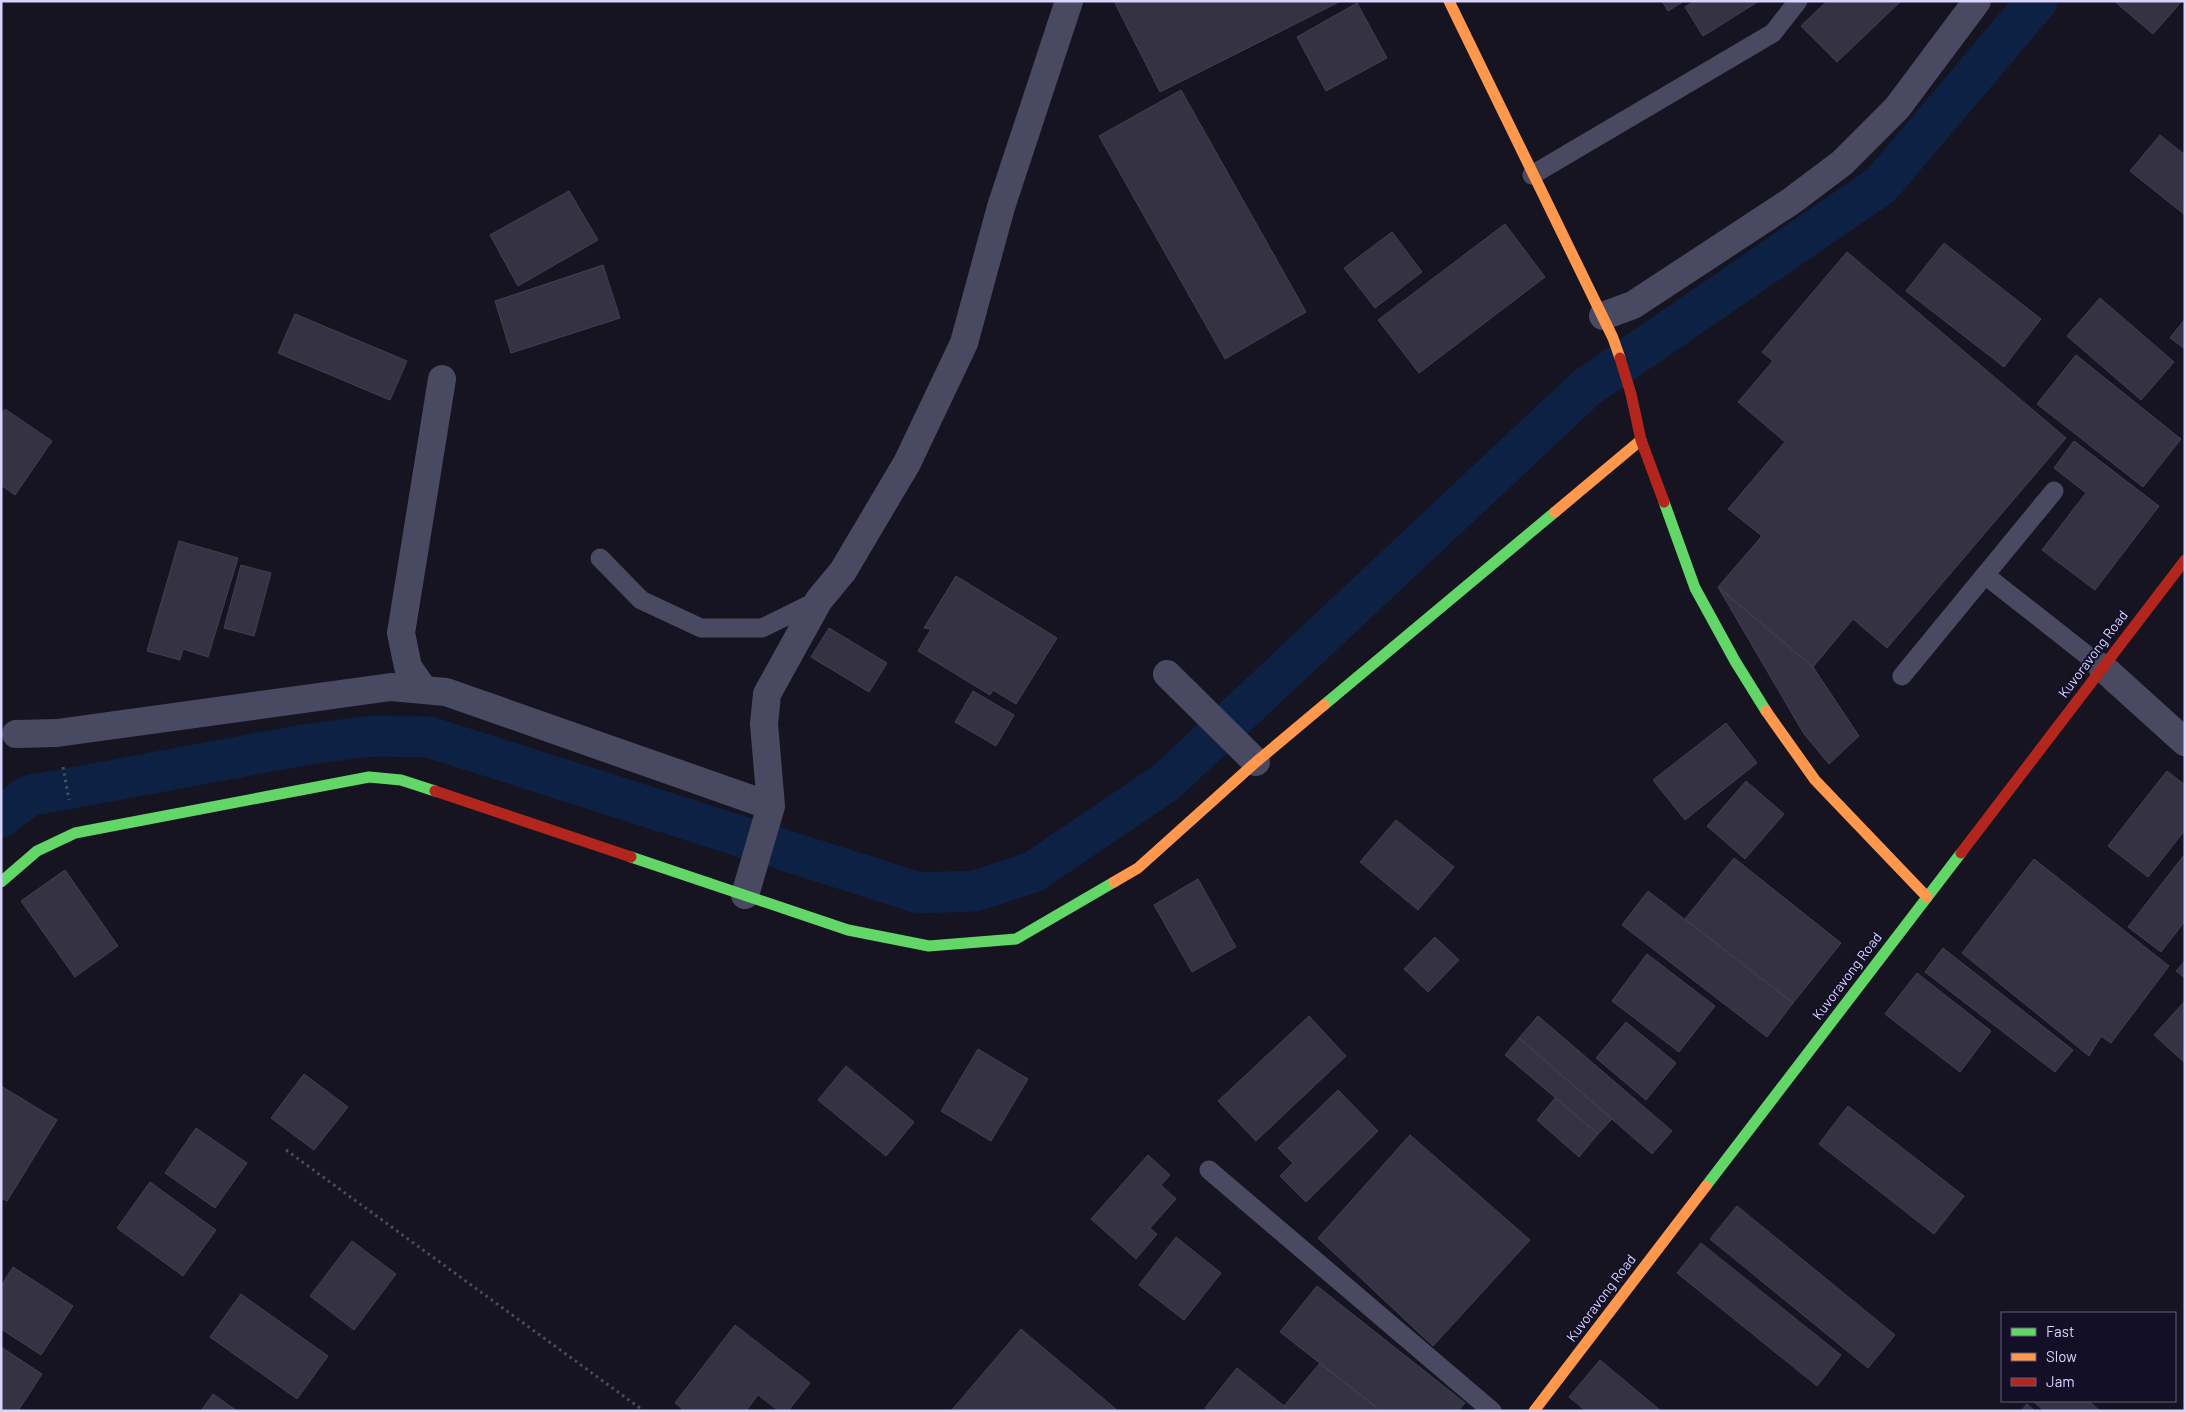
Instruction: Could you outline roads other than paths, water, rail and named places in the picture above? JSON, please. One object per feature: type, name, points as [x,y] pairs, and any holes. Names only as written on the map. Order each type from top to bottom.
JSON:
[{"type":"street","points":[[745,895],[770,806],[764,724],[767,694],[819,600],[843,571],[907,463],[964,342],[1001,207],[1069,1]]},
{"type":"street","points":[[1449,1],[1532,175],[1608,327],[1631,394],[1641,440],[1695,588],[1772,721],[1815,780],[1927,897]]},
{"type":"street","points":[[1608,327],[1633,305],[1790,202],[1842,163],[1896,108],[1978,1]]},
{"type":"street","points":[[424,690],[408,667],[402,633],[442,379]]},
{"type":"street","points":[[1,882],[37,851],[75,833],[369,777],[401,780],[848,930],[929,946],[1016,939],[1138,868],[1256,762],[1641,440]]},
{"type":"street","name":"Kuvoravong Road","points":[[1534,1411],[2185,560]]},
{"type":"street","points":[[2102,667],[2185,742]]},
{"type":"street","points":[[1168,674],[1256,762]]},
{"type":"street","points":[[16,734],[57,733],[391,687],[446,692],[770,806]]},
{"type":"lane","points":[[1532,175],[1773,33],[1798,1]]},
{"type":"lane","points":[[1902,676],[2054,491]]},
{"type":"lane","points":[[600,558],[641,600],[701,628],[762,628],[819,600]]},
{"type":"lane","points":[[1985,575],[2102,667]]},
{"type":"lane","points":[[1209,1170],[1492,1411]]},
{"type":"waterway","points":[[1,817],[28,796],[309,744],[372,736],[429,737],[919,893],[975,891],[1033,872],[1166,782],[1587,387],[1881,185],[2037,1]]}]
